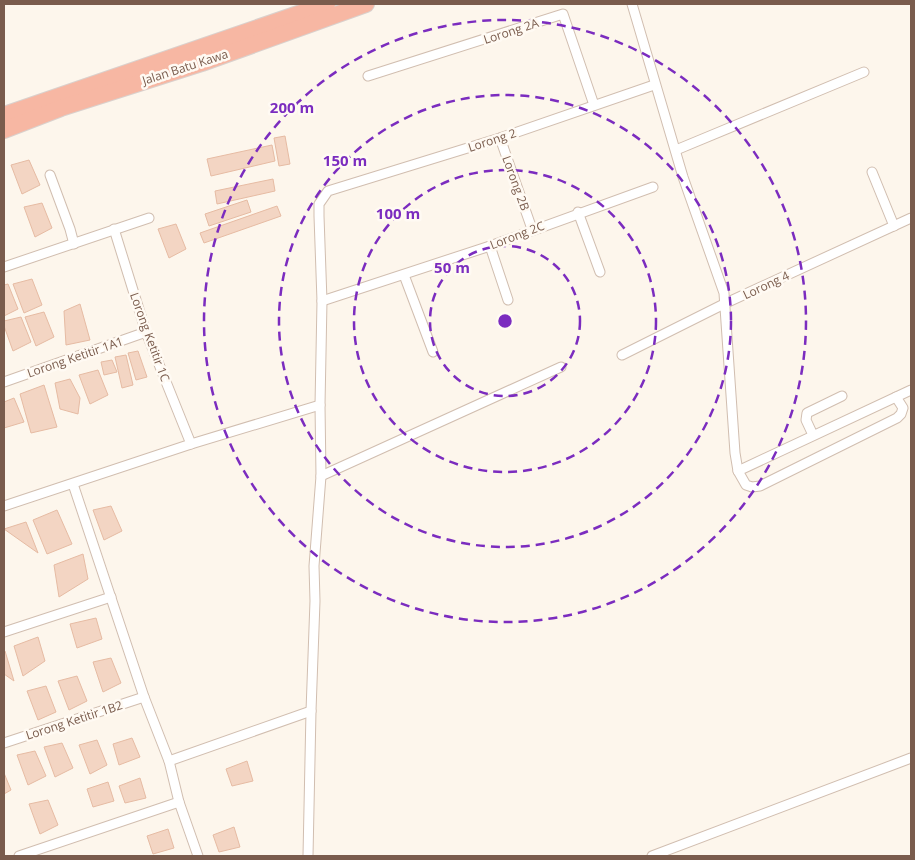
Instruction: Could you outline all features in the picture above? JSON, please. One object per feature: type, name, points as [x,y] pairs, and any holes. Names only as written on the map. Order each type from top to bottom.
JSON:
[{"type":"highway","name":"Jalan Batu Kawa","points":[[4,114],[327,4]]},
{"type":"highway","name":"Jalan Batu Kawa","points":[[4,130],[366,4]]},
{"type":"street","points":[[632,4],[654,84],[683,177],[724,293],[735,453],[738,471],[746,485],[760,486],[898,418],[902,414],[903,408],[896,397]]},
{"type":"street","name":"Lorong 2A","points":[[368,76],[563,14],[594,105]]},
{"type":"street","points":[[676,150],[864,72]]},
{"type":"street","name":"Lorong 2","points":[[322,301],[318,228],[319,204],[328,191],[500,138],[654,84]]},
{"type":"street","name":"Lorong 2B","points":[[500,138],[532,230]]},
{"type":"street","points":[[872,172],[894,226]]},
{"type":"street","points":[[50,175],[74,244]]},
{"type":"street","name":"Lorong 2C","points":[[322,301],[490,246],[578,212],[654,186]]},
{"type":"street","points":[[578,212],[600,272]]},
{"type":"street","points":[[4,268],[149,218]]},
{"type":"street","name":"Lorong 4","points":[[622,355],[726,303],[911,218]]},
{"type":"street","name":"Lorong Ketitir 1C","points":[[114,229],[146,332],[190,444]]},
{"type":"street","points":[[490,246],[508,300]]},
{"type":"street","points":[[404,274],[433,352]]},
{"type":"street","points":[[308,856],[315,601],[314,566],[321,476],[322,301]]},
{"type":"street","name":"Lorong Ketitir 1A1","points":[[4,382],[146,332]]},
{"type":"street","points":[[321,476],[561,367]]},
{"type":"street","points":[[738,471],[911,390]]},
{"type":"street","points":[[813,435],[806,420],[807,413],[842,396]]},
{"type":"street","points":[[4,506],[190,444],[320,405]]},
{"type":"street","points":[[73,484],[144,697],[169,761],[179,802],[198,856]]},
{"type":"street","points":[[4,632],[111,597]]},
{"type":"street","name":"Lorong Ketitir 1B2","points":[[4,743],[144,697]]},
{"type":"street","points":[[169,761],[311,711]]},
{"type":"street","points":[[652,856],[911,758]]},
{"type":"street","points":[[19,856],[179,802]]},
{"type":"building","points":[[285,136],[290,164],[279,166],[274,138]]},
{"type":"building","points":[[272,145],[275,161],[211,176],[207,159]]},
{"type":"building","points":[[29,160],[40,185],[22,194],[11,165]]},
{"type":"building","points":[[273,179],[275,191],[217,204],[215,191]]},
{"type":"building","points":[[247,200],[251,212],[209,226],[205,214]]},
{"type":"building","points":[[42,203],[52,228],[35,237],[24,207]]},
{"type":"building","points":[[277,206],[281,216],[204,243],[200,233]]},
{"type":"building","points":[[176,224],[186,249],[169,258],[158,229]]},
{"type":"building","points":[[32,279],[42,305],[24,313],[13,284]]},
{"type":"building","points":[[8,284],[18,309],[4,316],[4,285]]},
{"type":"building","points":[[80,304],[90,340],[66,345],[64,311]]},
{"type":"building","points":[[44,312],[54,337],[36,346],[25,317]]},
{"type":"building","points":[[21,317],[31,342],[13,351],[4,321]]},
{"type":"building","points":[[138,351],[147,377],[136,380],[128,353]]},
{"type":"building","points":[[126,355],[133,385],[122,388],[115,357]]},
{"type":"building","points":[[112,360],[117,372],[104,375],[101,362]]},
{"type":"building","points":[[98,370],[108,395],[90,404],[79,375]]},
{"type":"building","points":[[70,379],[80,398],[78,414],[60,409],[55,383]]},
{"type":"building","points":[[44,385],[57,427],[31,433],[20,394]]},
{"type":"building","points":[[14,398],[24,422],[4,428],[4,402]]},
{"type":"building","points":[[111,506],[122,531],[104,540],[93,510]]},
{"type":"building","points":[[57,510],[72,544],[47,554],[33,520]]},
{"type":"building","points":[[26,522],[38,553],[4,529]]},
{"type":"building","points":[[83,554],[88,579],[59,597],[54,565]]},
{"type":"building","points":[[96,618],[102,639],[77,648],[70,624]]},
{"type":"building","points":[[38,637],[45,661],[23,676],[14,646]]},
{"type":"building","points":[[5,651],[14,681],[4,674]]},
{"type":"building","points":[[111,658],[121,683],[103,692],[93,662]]},
{"type":"building","points":[[77,676],[87,701],[69,710],[58,681]]},
{"type":"building","points":[[46,686],[56,712],[38,720],[27,691]]},
{"type":"building","points":[[132,738],[140,757],[119,765],[113,744]]},
{"type":"building","points":[[97,740],[107,765],[90,774],[79,745]]},
{"type":"building","points":[[62,743],[73,768],[55,777],[44,747]]},
{"type":"building","points":[[35,751],[46,776],[28,785],[17,755]]},
{"type":"building","points":[[247,761],[253,781],[232,786],[226,769]]},
{"type":"building","points":[[4,773],[11,790],[4,794]]},
{"type":"building","points":[[140,778],[146,798],[125,803],[119,786]]},
{"type":"building","points":[[108,782],[114,801],[93,807],[87,789]]},
{"type":"building","points":[[48,800],[58,825],[40,834],[29,804]]},
{"type":"building","points":[[234,827],[240,847],[219,852],[213,835]]},
{"type":"building","points":[[168,829],[174,848],[153,854],[147,836]]}]
